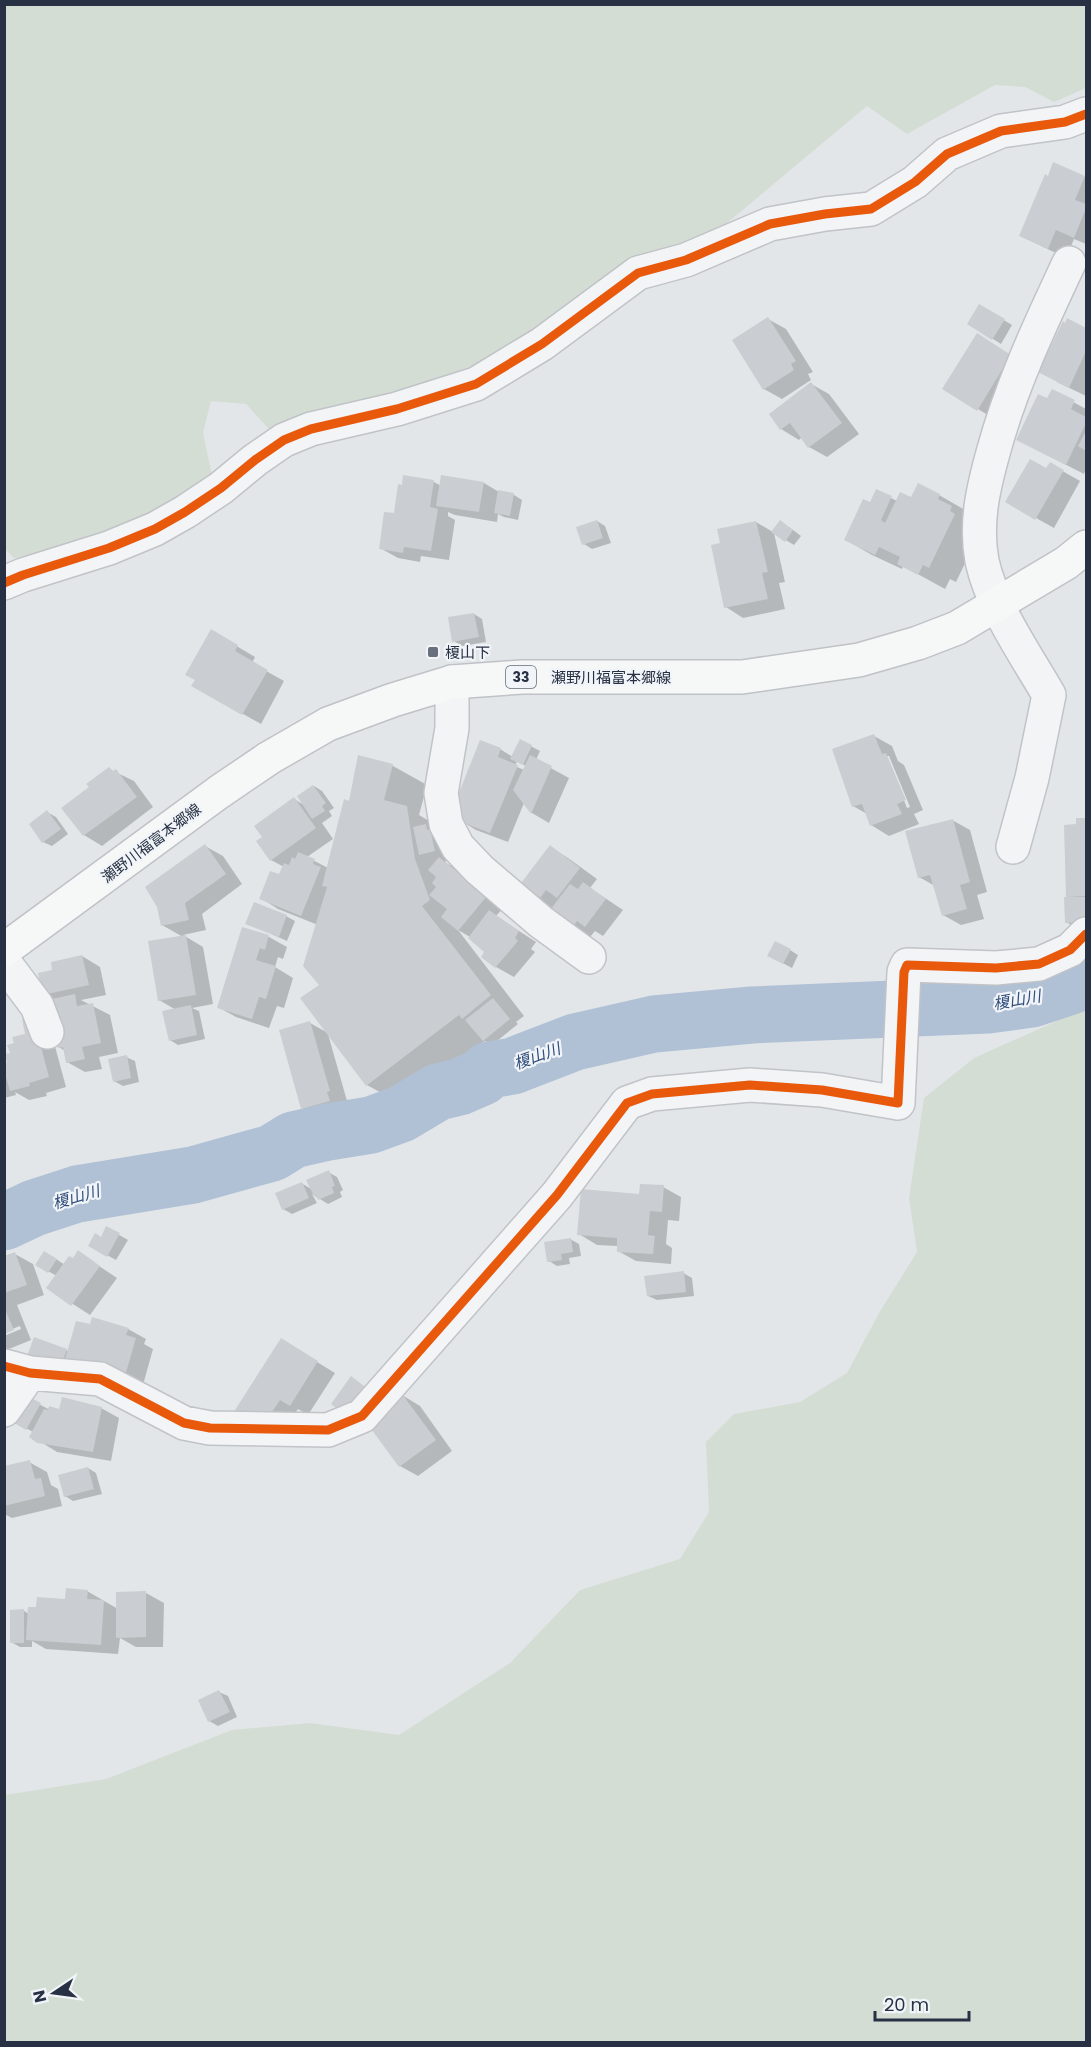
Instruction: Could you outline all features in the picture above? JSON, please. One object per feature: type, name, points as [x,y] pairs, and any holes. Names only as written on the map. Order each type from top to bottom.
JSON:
[{"type":"main road","name":"瀬野川福富本郷線","points":[[4,950],[219,792],[269,758],[328,724],[393,700],[452,682],[522,677],[742,677],[860,660],[918,643],[957,628],[1066,563],[1086,547]]},
{"type":"street","points":[[4,583],[109,548],[155,529],[212,494],[284,440],[310,429],[397,410],[476,384],[542,344],[638,273],[686,260],[770,224],[825,214],[871,209],[915,182],[947,154],[1001,132],[1065,122],[1086,114]]},
{"type":"street","points":[[1013,847],[1032,778],[1049,695],[998,604],[982,562],[978,525],[982,494],[1004,414],[1027,354],[1069,263]]},
{"type":"street","points":[[452,682],[452,729],[441,793],[446,824],[459,847],[480,870],[541,922],[589,957]]},
{"type":"street","points":[[4,1410],[17,1370],[100,1379],[184,1423],[210,1428],[328,1430],[362,1416],[557,1195],[627,1103],[652,1094],[750,1085],[822,1090],[898,1102],[904,972],[907,965],[996,968],[1039,964],[1070,950],[1086,934]]},
{"type":"street","points":[[4,962],[38,1006],[47,1032]]},
{"type":"shaded area","points":[[4,5],[1086,5],[1086,88],[1054,102],[1025,87],[995,85],[907,134],[867,106],[726,224],[622,268],[537,331],[490,358],[419,388],[270,430],[246,404],[211,401],[203,433],[213,480],[176,498],[132,526],[82,542],[14,558],[4,548]]},
{"type":"shaded area","points":[[1086,1008],[1086,2042],[5,2042],[5,1795],[106,1779],[232,1730],[310,1723],[399,1735],[510,1663],[580,1590],[680,1559],[709,1512],[706,1442],[734,1414],[800,1402],[847,1373],[879,1313],[917,1252],[909,1198],[924,1098],[974,1058]]},
{"type":"building","points":[[1053,162],[1085,176],[1075,200],[1086,204],[1086,208],[1074,238],[1056,230],[1048,249],[1019,236],[1045,174],[1048,176]]},
{"type":"building","points":[[979,304],[1005,319],[992,340],[967,324]]},
{"type":"building","points":[[768,317],[796,361],[791,364],[794,370],[763,390],[732,340]]},
{"type":"building","points":[[1067,318],[1086,328],[1086,351],[1069,388],[1038,372],[1063,321],[1065,323]]},
{"type":"building","points":[[977,333],[1011,355],[977,411],[942,389]]},
{"type":"building","points":[[811,382],[842,423],[808,448],[790,423],[780,430],[769,414]]},
{"type":"building","points":[[1052,389],[1075,400],[1071,409],[1086,417],[1086,423],[1066,465],[1016,440],[1038,394],[1047,398]]},
{"type":"building","points":[[1086,431],[1086,451],[1078,446]]},
{"type":"building","points":[[1030,459],[1046,468],[1050,462],[1064,470],[1035,520],[1005,502]]},
{"type":"building","points":[[403,475],[434,480],[430,507],[438,509],[431,551],[404,547],[403,553],[379,549],[384,512],[394,513],[398,484],[402,485]]},
{"type":"building","points":[[441,475],[484,482],[479,512],[436,506]]},
{"type":"building","points":[[918,483],[940,494],[938,499],[952,506],[950,511],[955,514],[929,568],[923,565],[918,575],[897,564],[900,557],[879,547],[875,555],[844,540],[863,499],[870,502],[876,489],[892,496],[881,520],[885,523],[900,492],[911,497]]},
{"type":"building","points":[[498,490],[514,493],[510,516],[494,513]]},
{"type":"building","points":[[597,520],[603,538],[582,545],[576,527]]},
{"type":"building","points":[[780,520],[793,530],[785,542],[771,532]]},
{"type":"building","points":[[756,521],[768,572],[762,573],[768,599],[724,608],[711,545],[720,543],[717,529]]},
{"type":"building","points":[[474,613],[479,637],[452,642],[448,617]]},
{"type":"building","points":[[211,629],[238,645],[235,651],[268,670],[242,715],[191,686],[195,680],[185,675]]},
{"type":"building","points":[[874,734],[882,754],[886,753],[906,800],[897,804],[902,814],[870,826],[862,804],[852,807],[832,749]]},
{"type":"building","points":[[520,739],[532,745],[523,765],[510,759]]},
{"type":"building","points":[[480,740],[501,748],[498,757],[518,765],[490,833],[456,820],[461,808],[454,805]]},
{"type":"building","points":[[358,755],[393,764],[384,800],[407,806],[415,859],[430,900],[422,906],[491,995],[462,1019],[459,1015],[366,1086],[300,998],[319,985],[303,966],[327,887],[322,886],[344,799],[349,801]]},
{"type":"building","points":[[530,755],[552,766],[531,814],[513,790]]},
{"type":"building","points":[[109,767],[113,771],[116,769],[137,797],[83,836],[61,808],[89,787],[86,784]]},
{"type":"building","points":[[313,785],[326,803],[322,806],[325,811],[312,819],[297,796]]},
{"type":"building","points":[[294,797],[316,828],[270,861],[256,841],[262,837],[254,826]]},
{"type":"building","points":[[47,810],[61,829],[42,843],[29,824]]},
{"type":"building","points":[[1076,818],[1086,818],[1086,896],[1068,897],[1086,897],[1086,922],[1065,923],[1064,825],[1076,824]]},
{"type":"building","points":[[953,819],[970,882],[960,885],[967,909],[942,916],[930,875],[918,878],[905,831]]},
{"type":"building","points":[[426,824],[427,830],[430,829],[435,851],[419,855],[413,827]]},
{"type":"building","points":[[205,844],[226,874],[185,903],[189,920],[161,926],[157,907],[145,887]]},
{"type":"building","points":[[550,845],[580,868],[557,898],[546,890],[537,902],[518,887]]},
{"type":"building","points":[[298,852],[315,859],[313,864],[321,867],[301,916],[259,899],[270,871],[279,874],[284,863],[289,865],[292,857],[295,859]]},
{"type":"building","points":[[439,857],[487,896],[458,931],[441,917],[447,909],[429,895],[436,887],[432,883],[436,877],[428,870]]},
{"type":"building","points":[[583,882],[606,899],[585,927],[577,921],[567,935],[544,918],[570,884],[578,889]]},
{"type":"building","points":[[254,902],[287,915],[279,937],[245,924]]},
{"type":"building","points":[[489,910],[519,931],[515,938],[518,941],[495,968],[481,957],[484,952],[468,938]]},
{"type":"building","points":[[242,927],[269,935],[265,950],[260,948],[256,960],[276,966],[266,999],[259,997],[252,1019],[217,1008]]},
{"type":"building","points":[[186,935],[196,995],[158,1001],[148,941]]},
{"type":"building","points":[[775,941],[791,949],[783,964],[767,956]]},
{"type":"building","points":[[82,955],[89,985],[42,995],[38,973],[52,970],[51,962]]},
{"type":"building","points":[[75,994],[77,1006],[93,1003],[101,1043],[82,1047],[85,1059],[66,1063],[63,1047],[58,1048],[47,1000]]},
{"type":"building","points":[[493,998],[510,1019],[483,1041],[465,1020]]},
{"type":"building","points":[[191,1005],[197,1035],[169,1041],[162,1011]]},
{"type":"building","points":[[33,1016],[49,1077],[29,1083],[30,1086],[10,1091],[4,1070],[4,1063],[7,1063],[5,1054],[10,1053],[7,1045],[14,1043],[12,1037],[25,1034],[22,1019]]},
{"type":"building","points":[[310,1021],[330,1091],[327,1092],[330,1101],[301,1109],[279,1030]]},
{"type":"building","points":[[127,1055],[131,1078],[113,1082],[108,1059]]},
{"type":"building","points":[[329,1170],[335,1186],[332,1187],[334,1193],[318,1200],[306,1180]]},
{"type":"building","points":[[302,1182],[309,1198],[282,1210],[275,1193]]},
{"type":"building","points":[[640,1184],[664,1185],[662,1212],[650,1211],[648,1235],[655,1236],[653,1254],[617,1252],[617,1238],[577,1235],[581,1189],[639,1194]]},
{"type":"building","points":[[106,1226],[120,1233],[107,1257],[88,1246],[95,1233],[101,1237]]},
{"type":"building","points":[[571,1238],[573,1252],[561,1254],[562,1260],[547,1262],[544,1242]]},
{"type":"building","points":[[78,1250],[100,1266],[71,1306],[46,1288],[69,1256],[73,1258]]},
{"type":"building","points":[[44,1251],[57,1259],[48,1273],[35,1265]]},
{"type":"building","points":[[15,1252],[27,1285],[4,1293],[4,1256]]},
{"type":"building","points":[[684,1271],[686,1292],[647,1296],[644,1276]]},
{"type":"building","points":[[4,1307],[14,1330],[4,1334]]},
{"type":"building","points":[[92,1317],[129,1328],[126,1335],[136,1338],[125,1376],[65,1359],[76,1321],[90,1324]]},
{"type":"building","points":[[34,1337],[67,1349],[61,1366],[26,1359]]},
{"type":"building","points":[[281,1338],[318,1361],[290,1406],[280,1400],[265,1422],[249,1419],[235,1410]]},
{"type":"building","points":[[351,1376],[372,1392],[348,1417],[331,1404]]},
{"type":"building","points":[[402,1394],[436,1440],[399,1467],[369,1426]]},
{"type":"building","points":[[25,1395],[41,1403],[26,1430],[11,1421]]},
{"type":"building","points":[[62,1397],[102,1407],[93,1452],[37,1443],[29,1437],[44,1409],[48,1410],[49,1406],[59,1409]]},
{"type":"building","points":[[30,1460],[35,1479],[41,1478],[45,1496],[4,1506],[4,1466]]},
{"type":"building","points":[[88,1467],[94,1489],[64,1497],[58,1475]]},
{"type":"building","points":[[66,1588],[88,1590],[87,1599],[104,1600],[101,1645],[26,1640],[28,1607],[36,1607],[37,1597],[65,1599]]},
{"type":"building","points":[[146,1591],[146,1637],[116,1638],[116,1592]]},
{"type":"building","points":[[24,1609],[24,1643],[10,1643],[10,1610]]},
{"type":"building","points":[[219,1690],[230,1712],[208,1722],[198,1700]]},
{"type":"waterway","name":"榎山川","points":[[4,1222],[34,1208],[77,1194],[193,1175],[272,1153],[293,1140],[371,1125],[401,1114],[438,1092],[459,1087],[482,1077],[489,1070],[513,1066],[575,1042],[654,1024],[752,1015],[988,1005],[1032,999],[1071,986],[1086,974]]},
{"type":"cycle path","points":[[4,583],[109,548],[155,529],[221,488],[284,440],[311,429],[397,409],[476,384],[542,344],[638,273],[686,260],[770,224],[825,214],[871,209],[915,182],[947,154],[1001,131],[1065,122],[1086,114]]},
{"type":"cycle path","points":[[4,1366],[30,1373],[100,1379],[184,1423],[210,1428],[328,1430],[362,1416],[557,1195],[627,1103],[652,1094],[750,1085],[822,1090],[898,1103],[904,972],[907,965],[996,968],[1039,964],[1070,950],[1086,934]]},
{"type":"place","name":"榎山下","points":[[433,652]]}]
